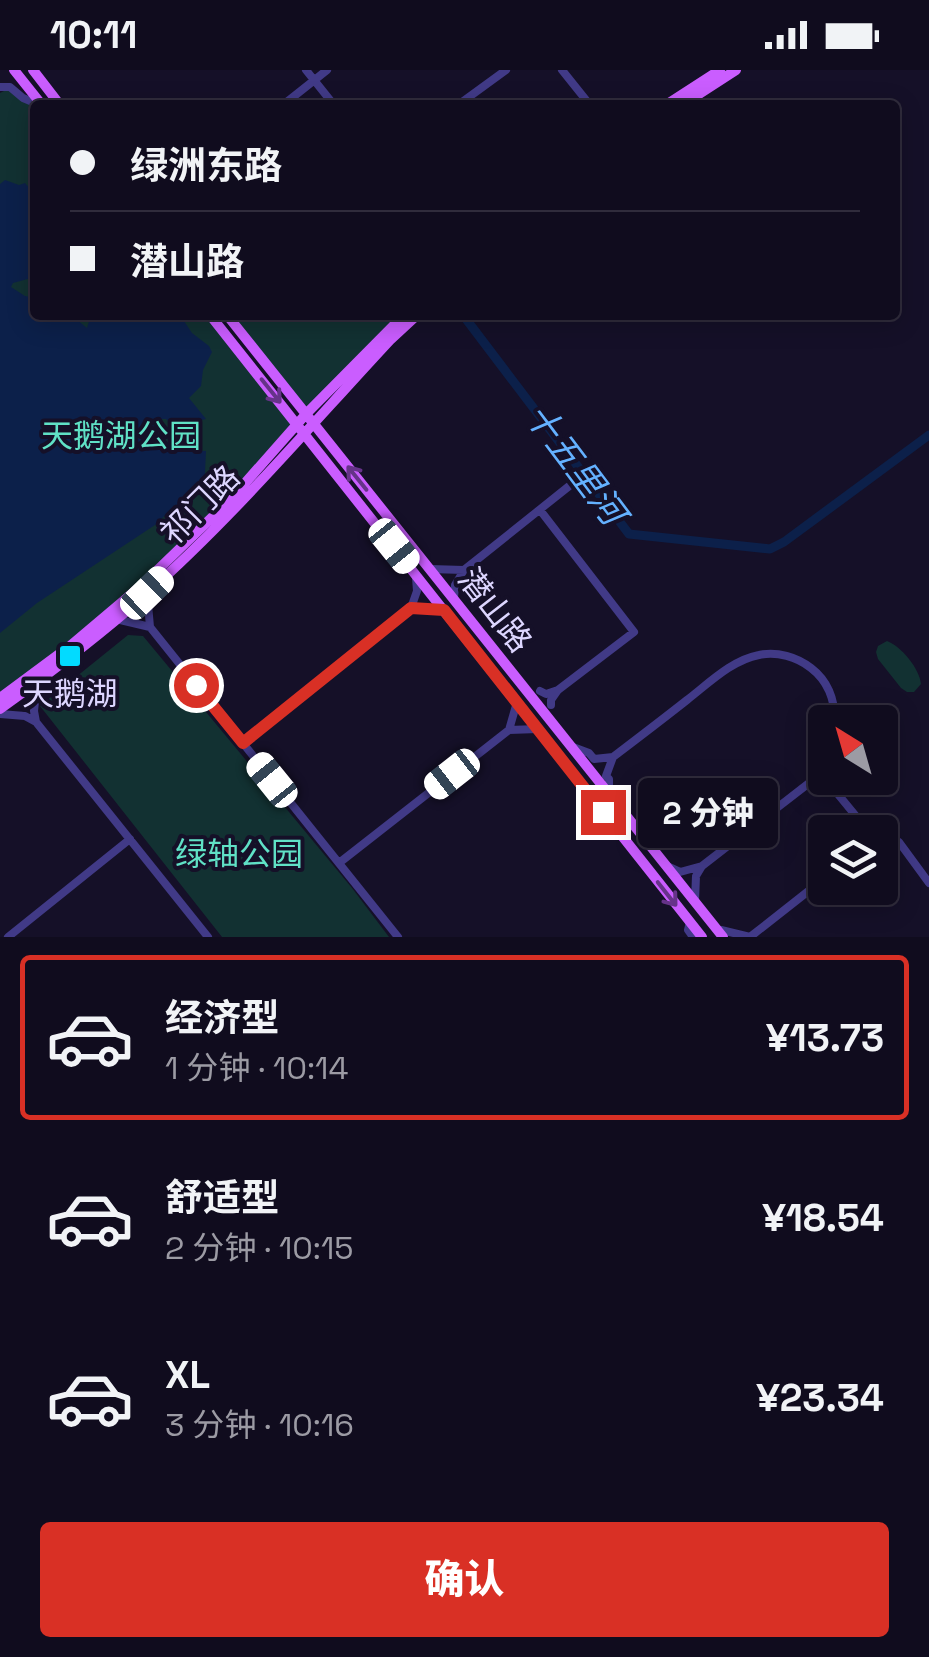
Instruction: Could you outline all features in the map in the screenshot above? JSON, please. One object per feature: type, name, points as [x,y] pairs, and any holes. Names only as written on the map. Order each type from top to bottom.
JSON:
[{"type":"main road","points":[[14,70],[37,100]]},
{"type":"main road","points":[[32,70],[56,100]]},
{"type":"main road","points":[[674,100],[720,70]]},
{"type":"main road","points":[[690,100],[736,70]]},
{"type":"main road","name":"潜山路","points":[[214,320],[702,937]]},
{"type":"main road","name":"潜山路","points":[[232,320],[723,937]]},
{"type":"main road","name":"祁门路","points":[[0,698],[141,586],[300,429],[399,320]]},
{"type":"main road","name":"祁门路","points":[[310,418],[412,320]]},
{"type":"main road","name":"祁门路","points":[[0,712],[147,593],[238,505],[300,429]]},
{"type":"street","points":[[42,70],[44,84]]},
{"type":"street","points":[[303,70],[327,100]]},
{"type":"street","points":[[289,100],[327,70]]},
{"type":"street","points":[[463,100],[504,70]]},
{"type":"street","points":[[559,70],[583,100]]},
{"type":"street","points":[[0,87],[10,87],[30,101]]},
{"type":"street","points":[[454,598],[454,585],[464,570],[573,482]]},
{"type":"street","points":[[540,510],[634,632],[558,690],[551,705]]},
{"type":"street","points":[[430,569],[464,570]]},
{"type":"street","points":[[243,743],[411,608],[417,591],[416,574]]},
{"type":"street","points":[[147,593],[150,626],[398,937]]},
{"type":"street","points":[[411,608],[444,610]]},
{"type":"street","points":[[116,620],[150,626]]},
{"type":"street","points":[[609,795],[610,780],[606,776],[614,757],[724,671],[746,659],[781,654],[804,662],[827,687],[833,705]]},
{"type":"street","points":[[36,722],[37,682]]},
{"type":"street","points":[[540,692],[558,690]]},
{"type":"street","points":[[509,730],[516,702]]},
{"type":"street","points":[[0,712],[36,722],[208,937]]},
{"type":"street","points":[[339,864],[509,730],[538,729]]},
{"type":"street","points":[[570,746],[589,753],[594,760],[614,757]]},
{"type":"street","points":[[695,902],[696,876],[702,866],[808,784]]},
{"type":"street","points":[[840,795],[855,815]]},
{"type":"street","points":[[8,937],[130,839]]},
{"type":"street","points":[[898,841],[929,883]]},
{"type":"street","points":[[666,866],[680,872],[702,866]]},
{"type":"street","points":[[715,926],[724,932],[750,937],[808,891]]},
{"type":"street","points":[[690,922],[688,930],[693,937]]},
{"type":"green space","name":"天鹅湖","points":[[10,91],[30,102],[30,320],[214,320],[297,424],[136,591],[0,698],[0,93]]},
{"type":"green space","points":[[231,320],[399,320],[306,414]]},
{"type":"green space","name":"绿轴公园","points":[[128,635],[143,636],[389,937],[222,937],[40,706]]},
{"type":"green space","points":[[887,641],[904,653],[917,672],[921,684],[914,692],[901,688],[878,659],[878,646]]},
{"type":"water","name":"天鹅湖","points":[[5,180],[25,183],[30,189],[30,278],[11,287],[30,297],[30,320],[77,320],[87,328],[89,320],[183,320],[212,352],[203,370],[201,386],[189,398],[206,419],[181,427],[166,419],[156,419],[157,449],[206,451],[204,493],[178,505],[0,633],[0,184]]},
{"type":"waterway","name":"十五里河","points":[[467,320],[629,534],[770,549],[929,435]]},
{"type":"place","name":"天鹅湖","points":[[70,656]]},
{"type":"route","points":[[196,685],[243,743],[411,608],[444,610],[603,812]]},
{"type":"park label","name":"天鹅湖公园","points":[[121,436]]}]
